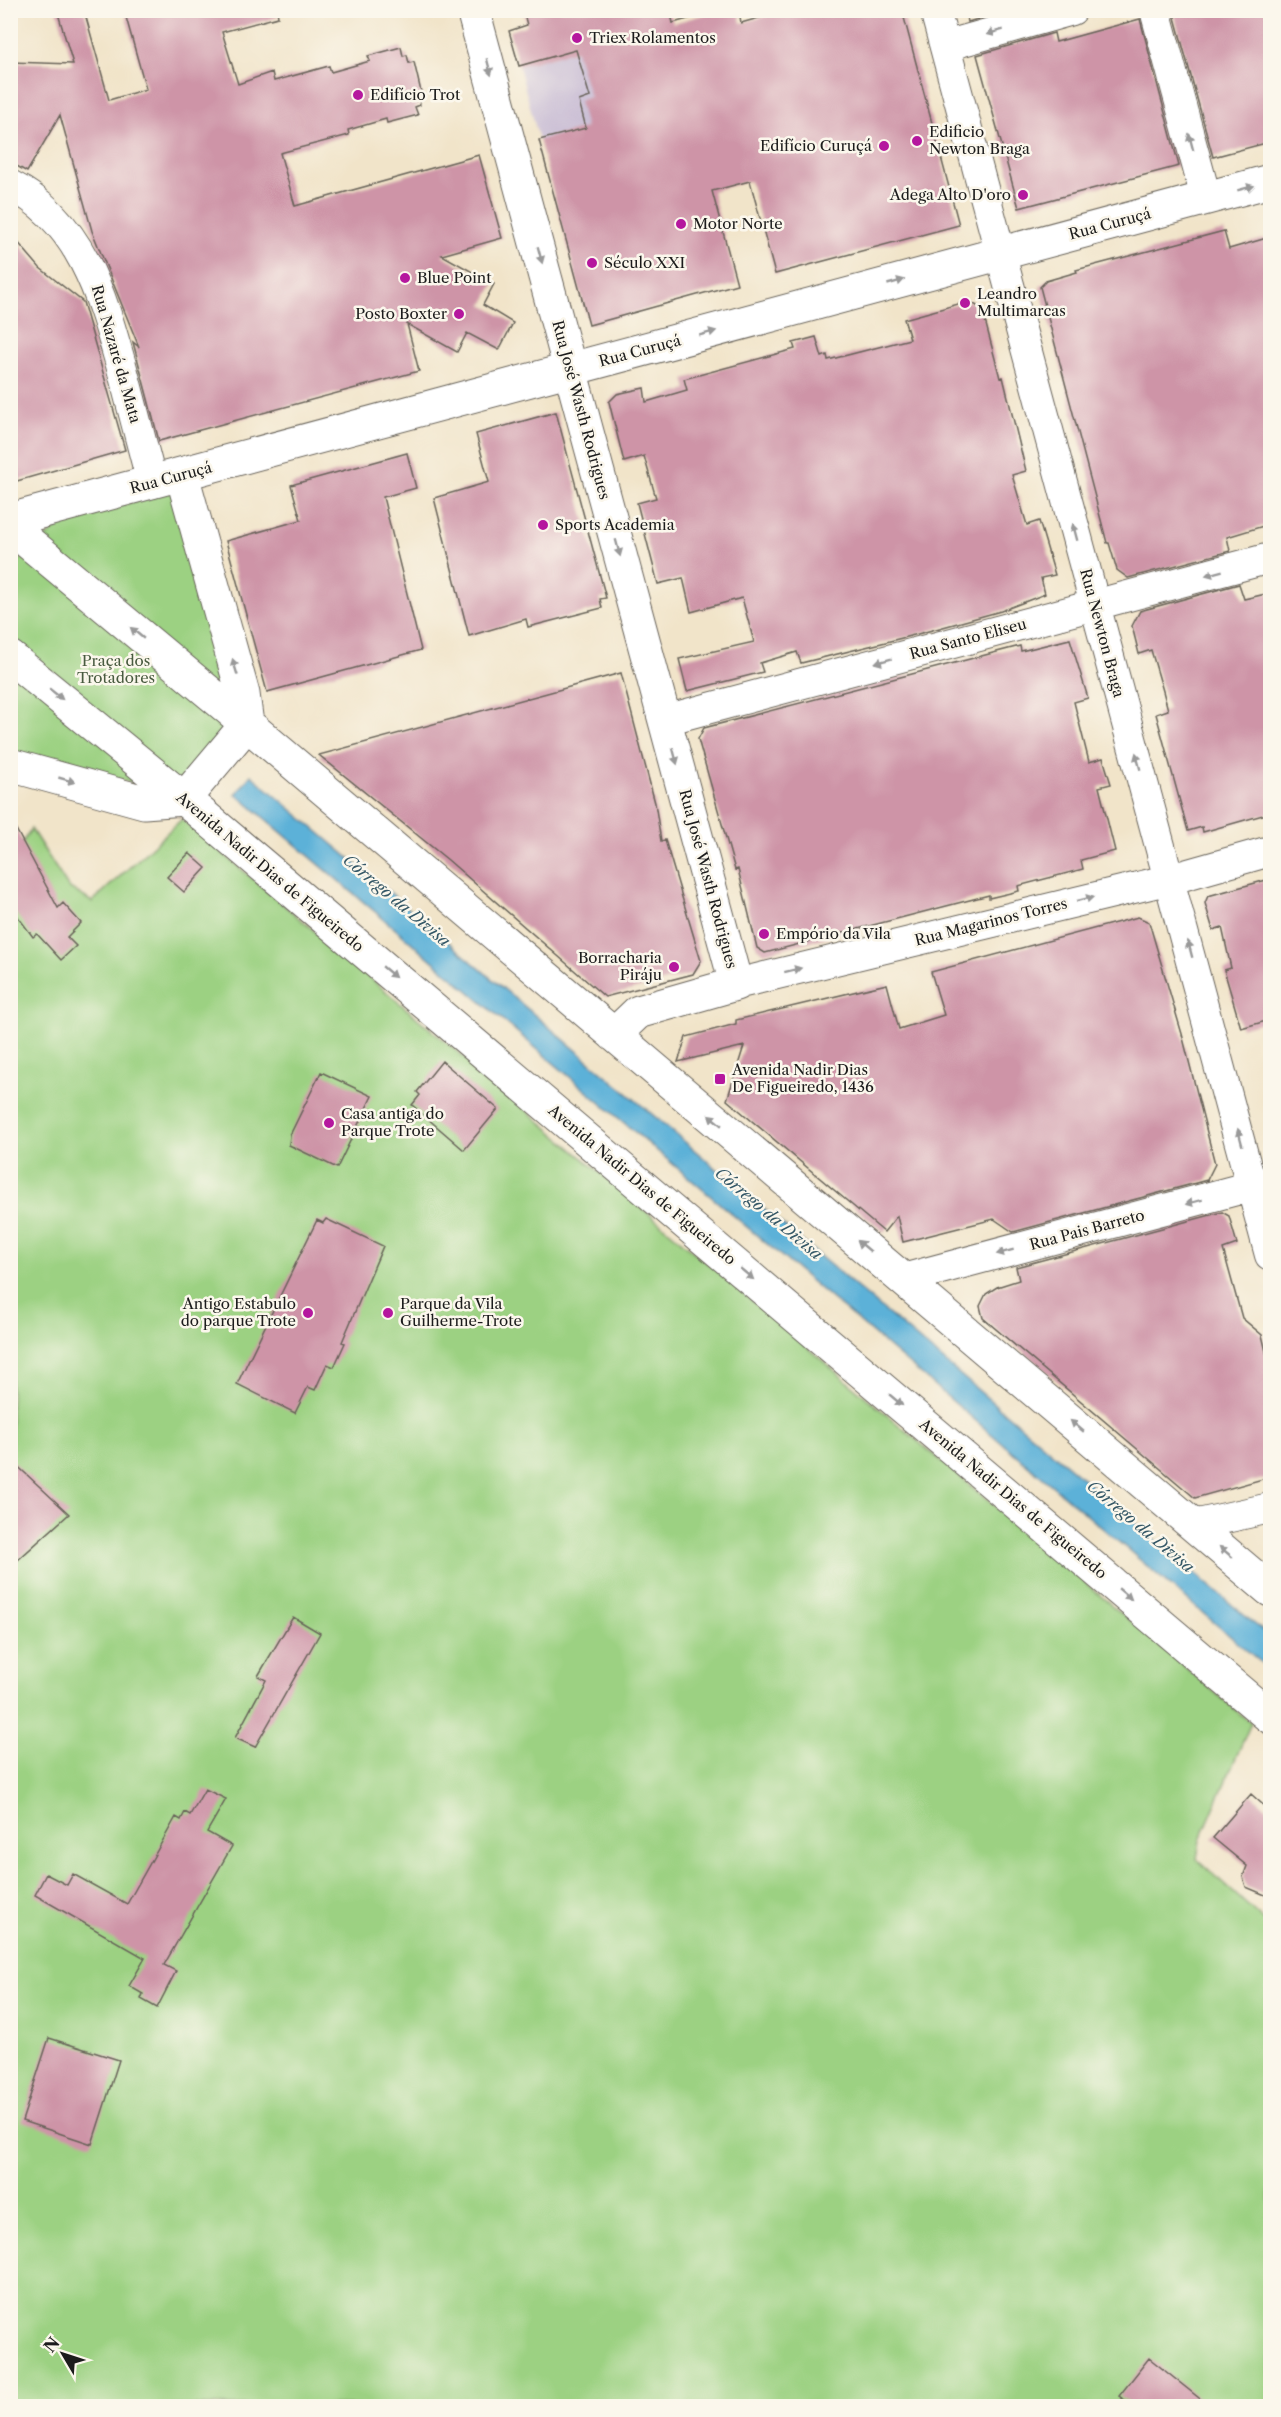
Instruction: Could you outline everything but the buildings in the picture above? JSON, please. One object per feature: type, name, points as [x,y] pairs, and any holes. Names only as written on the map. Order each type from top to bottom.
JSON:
[{"type":"main road","name":"Rua José Wasth Rodrigues","points":[[473,10],[736,984]]},
{"type":"main road","name":"Rua Curuçá","points":[[13,535],[69,505],[1270,181]]},
{"type":"main road","points":[[10,765],[144,802],[184,799],[247,724],[243,694],[167,479]]},
{"type":"main road","points":[[13,535],[247,724],[1270,1590]]},
{"type":"main road","name":"Avenida Nadir Dias de Figueiredo","points":[[10,657],[184,799],[1270,1717]]},
{"type":"main road","name":"Rua Magarinos Torres","points":[[614,1035],[638,1012],[736,984]]},
{"type":"street","name":"Rua Newton Braga","points":[[935,10],[1094,605],[1171,879],[1262,1184],[1270,1255]]},
{"type":"street","points":[[945,46],[1072,10]]},
{"type":"street","points":[[1155,10],[1206,198]]},
{"type":"street","name":"Rua Nazaré da Mata","points":[[10,185],[44,208],[73,240],[95,280],[167,479]]},
{"type":"street","name":"Rua Santo Eliseu","points":[[665,720],[1270,558]]},
{"type":"street","name":"Rua Magarinos Torres","points":[[736,984],[1171,879],[1270,850]]},
{"type":"street","name":"Rua Pais Barreto","points":[[903,1279],[1262,1184]]},
{"type":"street","points":[[1194,1525],[1270,1508]]},
{"type":"shaded area","points":[[704,15],[613,121],[539,140],[519,66]]},
{"type":"green space","name":"Praça dos Trotadores","points":[[175,490],[227,674],[229,730],[182,784],[155,789],[11,752],[10,568],[67,519]]},
{"type":"green space","name":"Parque da Vila Guilherme-Trote","points":[[182,819],[1251,1723],[1200,1840],[1197,1859],[1270,1926],[1270,2406],[11,2406],[11,860],[31,829],[68,887],[92,902]]},
{"type":"water","name":"Córrego da Divisa","points":[[251,775],[1270,1637],[1270,1670],[236,794]]},
{"type":"place","name":"Triex Rolamentos","points":[[577,38]]},
{"type":"place","name":"Edifício Trot","points":[[358,95]]},
{"type":"place","name":"Edificio Newton Braga","points":[[917,141]]},
{"type":"place","name":"Edifício Curuçá","points":[[884,146]]},
{"type":"place","name":"Adega Alto D'oro","points":[[1023,195]]},
{"type":"place","name":"Motor Norte","points":[[681,224]]},
{"type":"place","name":"Século XXI","points":[[592,263]]},
{"type":"place","name":"Blue Point","points":[[405,278]]},
{"type":"place","name":"Leandro Multimarcas","points":[[965,303]]},
{"type":"place","name":"Posto Boxter","points":[[459,314]]},
{"type":"place","name":"Sports Academia","points":[[543,525]]},
{"type":"place","name":"Empório da Vila","points":[[764,934]]},
{"type":"place","name":"Borracharia Piráju","points":[[674,967]]},
{"type":"place","name":"Avenida Nadir Dias De Figueiredo, 1436","points":[[720,1079]]},
{"type":"place","name":"Casa antiga do Parque Trote","points":[[329,1123]]},
{"type":"place","name":"Antigo Estabulo do parque Trote","points":[[308,1313]]},
{"type":"place","name":"Parque da Vila Guilherme-Trote","points":[[388,1313]]}]
